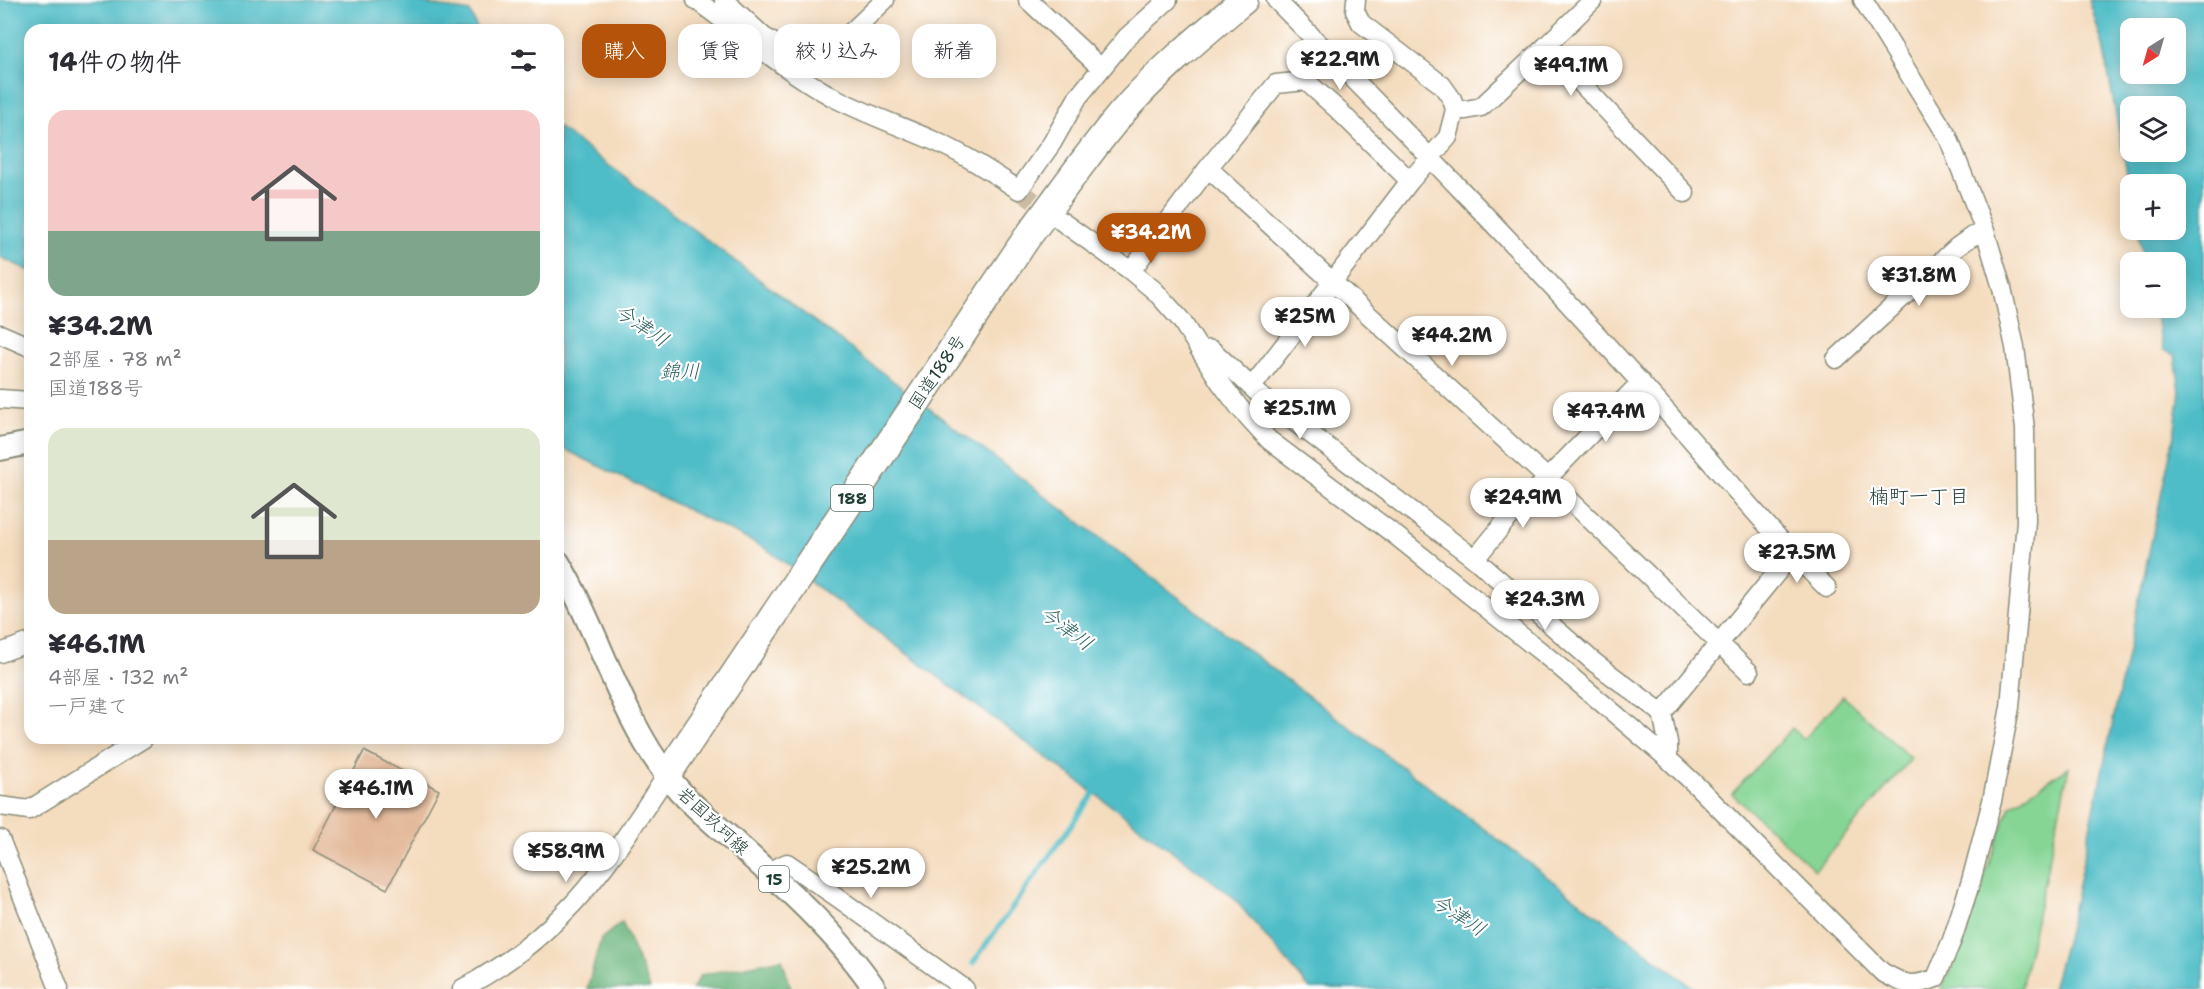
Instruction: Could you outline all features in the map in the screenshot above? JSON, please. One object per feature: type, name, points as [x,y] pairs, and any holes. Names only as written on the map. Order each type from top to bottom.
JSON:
[{"type":"highway","name":"国道188号","points":[[667,775],[690,737],[1014,258],[1089,153],[1120,115],[1168,65],[1244,0]]},
{"type":"main road","points":[[0,449],[24,444]]},
{"type":"main road","name":"岩国玖珂線","points":[[564,572],[622,697],[667,775],[687,800],[830,932],[861,968],[875,989]]},
{"type":"street","points":[[696,0],[734,24]]},
{"type":"street","points":[[724,0],[745,24]]},
{"type":"street","points":[[762,41],[798,56],[814,60],[823,59],[885,0]]},
{"type":"street","points":[[1028,0],[1101,68]]},
{"type":"street","points":[[762,43],[802,78],[831,96],[868,114],[933,140],[980,165],[1019,190],[1052,143],[1070,109],[1101,68],[1127,38],[1168,0]]},
{"type":"street","points":[[1276,0],[1431,157],[1641,382],[1792,554],[1827,588]]},
{"type":"street","points":[[1250,386],[1258,379],[1333,283],[1410,181],[1448,137],[1455,110],[1452,99],[1442,85],[1361,23],[1356,11],[1356,0]]},
{"type":"street","points":[[1455,110],[1481,107],[1593,0]]},
{"type":"street","points":[[1061,220],[1155,291],[1181,320],[1232,399],[1269,440],[1395,535],[1555,663],[1697,786],[1882,972],[1903,984],[1917,985],[1936,978],[1952,940],[1971,881],[1992,801],[2010,707],[2026,521],[2025,429],[2015,347],[2002,288],[1985,231],[1948,137],[1863,0]]},
{"type":"street","points":[[1546,46],[1685,193]]},
{"type":"street","points":[[1131,271],[1208,168],[1276,84],[1306,81],[1410,181]]},
{"type":"street","points":[[1208,168],[1547,478],[1749,672]]},
{"type":"street","points":[[1836,359],[1957,247],[1985,231]]},
{"type":"street","points":[[0,334],[24,344]]},
{"type":"street","points":[[1200,350],[1212,350],[1250,386],[1475,560],[1595,663],[1662,713],[1668,742],[1668,759]]},
{"type":"street","points":[[1475,560],[1505,522],[1641,382]]},
{"type":"street","points":[[0,399],[24,400]]},
{"type":"street","points":[[1662,713],[1792,554]]},
{"type":"street","points":[[0,653],[24,644]]},
{"type":"street","points":[[0,806],[29,810],[134,744]]},
{"type":"street","points":[[462,989],[509,960],[546,931],[586,889],[636,822],[667,775]]},
{"type":"street","points":[[0,839],[59,989]]},
{"type":"street","points":[[767,872],[787,863],[964,989]]},
{"type":"green space","points":[[1843,696],[1911,759],[1815,870],[1732,794],[1792,728],[1804,739]]},
{"type":"green space","points":[[2069,767],[2021,989],[1941,989],[1961,952],[2010,806]]},
{"type":"green space","points":[[622,922],[650,989],[587,989],[601,939]]},
{"type":"green space","points":[[782,959],[791,989],[692,989],[701,975]]},
{"type":"water","points":[[0,0],[406,0],[470,12],[475,24],[24,24],[24,268],[0,257]]},
{"type":"water","points":[[2089,0],[2204,0],[2204,989],[2052,989],[2069,927],[2174,435],[2180,391],[2175,355],[2163,350],[2156,318],[2186,318],[2186,252],[2142,252],[2140,240],[2186,240],[2186,174],[2127,174],[2125,162],[2186,162],[2186,96],[2120,96],[2120,135],[2103,46]]},
{"type":"water","name":"錦川","points":[[564,132],[1695,989],[1310,989],[1231,895],[765,548],[564,449]]},
{"type":"building","points":[[364,751],[439,790],[387,889],[313,850]]},
{"type":"waterway","points":[[973,963],[1094,793]]},
{"type":"tunnel","points":[[1019,190],[1054,216]]},
{"type":"district","name":"楠町一丁目","points":[[1919,496]]},
{"type":"water label","name":"今津川","points":[[642,325]]},
{"type":"water label","name":"今津川","points":[[1067,628]]},
{"type":"water label","name":"今津川","points":[[1459,915]]}]
